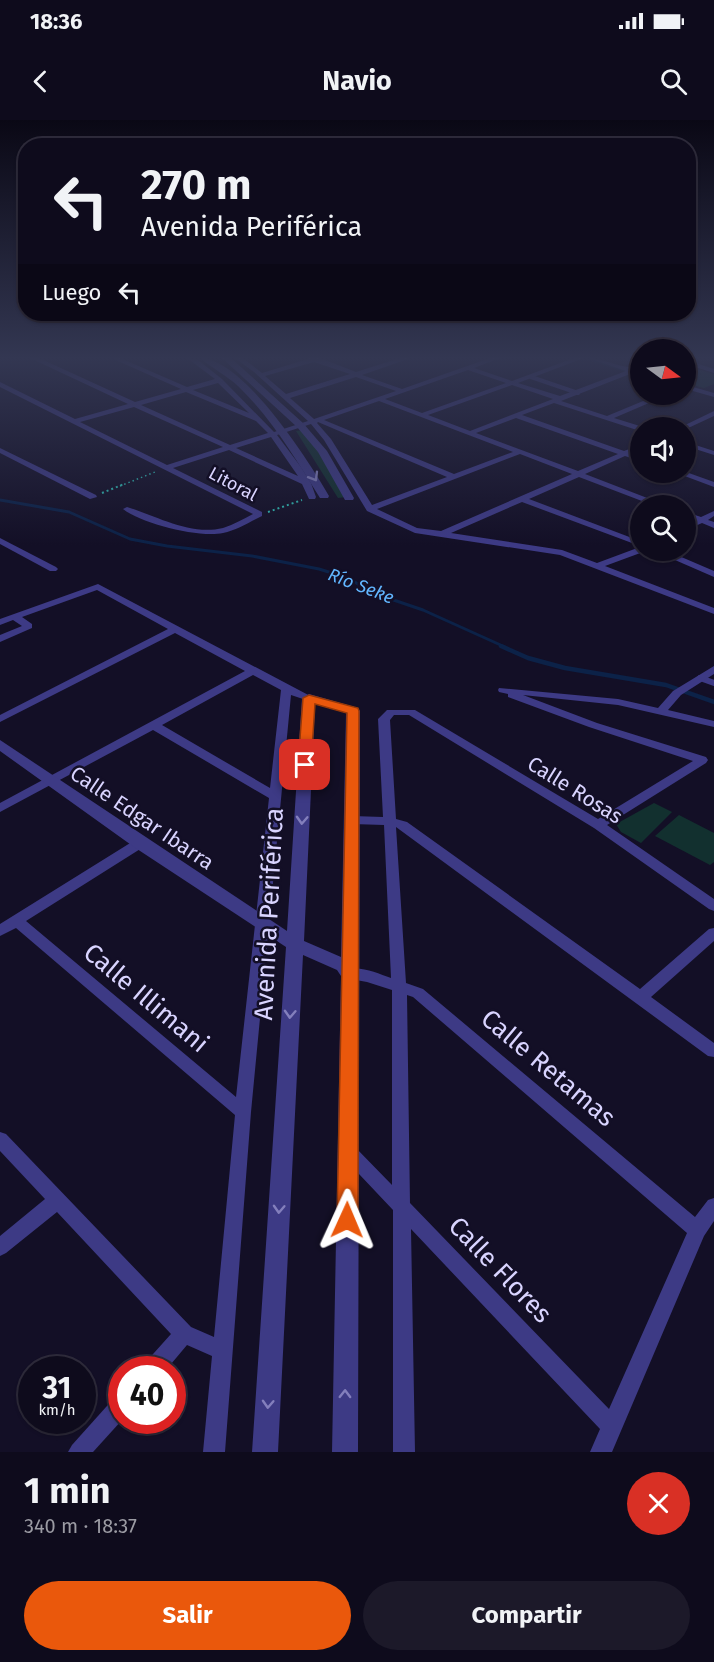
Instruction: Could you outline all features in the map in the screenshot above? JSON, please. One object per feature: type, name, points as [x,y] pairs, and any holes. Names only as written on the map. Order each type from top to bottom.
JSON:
[{"type":"street","points":[[85,426],[105,420]]},
{"type":"street","points":[[168,420],[307,483]]},
{"type":"street","points":[[260,420],[274,434],[307,483],[312,497]]},
{"type":"street","points":[[274,420],[284,430],[324,496]]},
{"type":"street","points":[[295,420],[322,451],[349,498]]},
{"type":"street","points":[[168,467],[315,420]]},
{"type":"street","points":[[315,420],[456,477]]},
{"type":"street","points":[[315,420],[370,508],[416,530],[562,553],[714,611]]},
{"type":"street","points":[[436,420],[635,495]]},
{"type":"street","points":[[470,433],[505,420]]},
{"type":"street","points":[[529,420],[630,455]]},
{"type":"street","points":[[614,420],[630,426]]},
{"type":"street","name":"Litoral","points":[[75,421],[259,514]]},
{"type":"street","points":[[696,447],[714,453]]},
{"type":"street","points":[[0,450],[93,497]]},
{"type":"street","points":[[370,508],[519,452]]},
{"type":"street","points":[[442,534],[630,452]]},
{"type":"street","points":[[696,478],[714,485]]},
{"type":"street","points":[[522,499],[630,540]]},
{"type":"street","points":[[127,509],[177,526],[219,531],[259,514]]},
{"type":"street","points":[[696,523],[714,513]]},
{"type":"street","points":[[696,518],[714,525]]},
{"type":"street","points":[[0,541],[53,569]]},
{"type":"street","points":[[598,566],[630,553]]},
{"type":"street","points":[[683,561],[714,574]]},
{"type":"street","points":[[0,622],[98,587],[286,689],[353,711],[345,1452]]},
{"type":"street","points":[[0,639],[29,626],[13,616]]},
{"type":"street","points":[[0,719],[175,629]]},
{"type":"street","points":[[662,711],[677,693],[714,669]]},
{"type":"street","points":[[0,808],[253,671]]},
{"type":"street","points":[[214,1452],[243,1112],[286,689]]},
{"type":"street","points":[[598,825],[702,760],[527,702],[503,690],[618,702],[714,724]]},
{"type":"street","name":"Avenida Periférica","points":[[265,1452],[309,698]]},
{"type":"street","name":"Calle Rosas","points":[[390,820],[384,719],[391,712],[411,712],[598,825],[714,906]]},
{"type":"street","points":[[152,724],[275,796]]},
{"type":"street","name":"Calle Edgar Ibarra","points":[[0,744],[140,843],[262,925],[294,944],[329,957],[343,965],[350,974]]},
{"type":"street","points":[[352,820],[390,820],[410,829],[714,1051]]},
{"type":"street","points":[[390,820],[399,984],[404,1452]]},
{"type":"street","points":[[0,931],[140,843]]},
{"type":"street","name":"Calle Illimani","points":[[17,921],[243,1112]]},
{"type":"street","points":[[640,998],[714,933]]},
{"type":"street","name":"Calle Retamas","points":[[350,974],[399,984],[418,993],[437,1007],[697,1230]]},
{"type":"street","points":[[0,1139],[183,1334],[224,1351]]},
{"type":"street","name":"Calle Flores","points":[[348,1151],[612,1426]]},
{"type":"street","points":[[0,1247],[57,1201]]},
{"type":"street","points":[[601,1452],[697,1230],[714,1206]]},
{"type":"street","points":[[164,1356],[183,1334]]},
{"type":"street","points":[[79,1452],[108,1420]]},
{"type":"lane","points":[[700,678],[714,683]]},
{"type":"path","points":[[93,497],[168,467]]},
{"type":"path","points":[[259,514],[312,497]]},
{"type":"green space","points":[[304,430],[325,457],[346,497],[338,498],[296,431]]},
{"type":"green space","points":[[654,803],[672,812],[641,843],[621,832],[616,824]]},
{"type":"green space","points":[[679,815],[714,833],[714,862],[710,865],[655,836]]},
{"type":"waterway","name":"Río Seke","points":[[0,500],[69,512],[130,539],[167,546],[252,556],[319,569],[348,578],[373,593],[423,610],[505,647]]},
{"type":"waterway","name":"Río Seke","points":[[501,646],[528,658],[565,668],[666,685],[714,702]]},
{"type":"route","points":[[305,765],[309,698],[353,711],[347,1220]]}]
